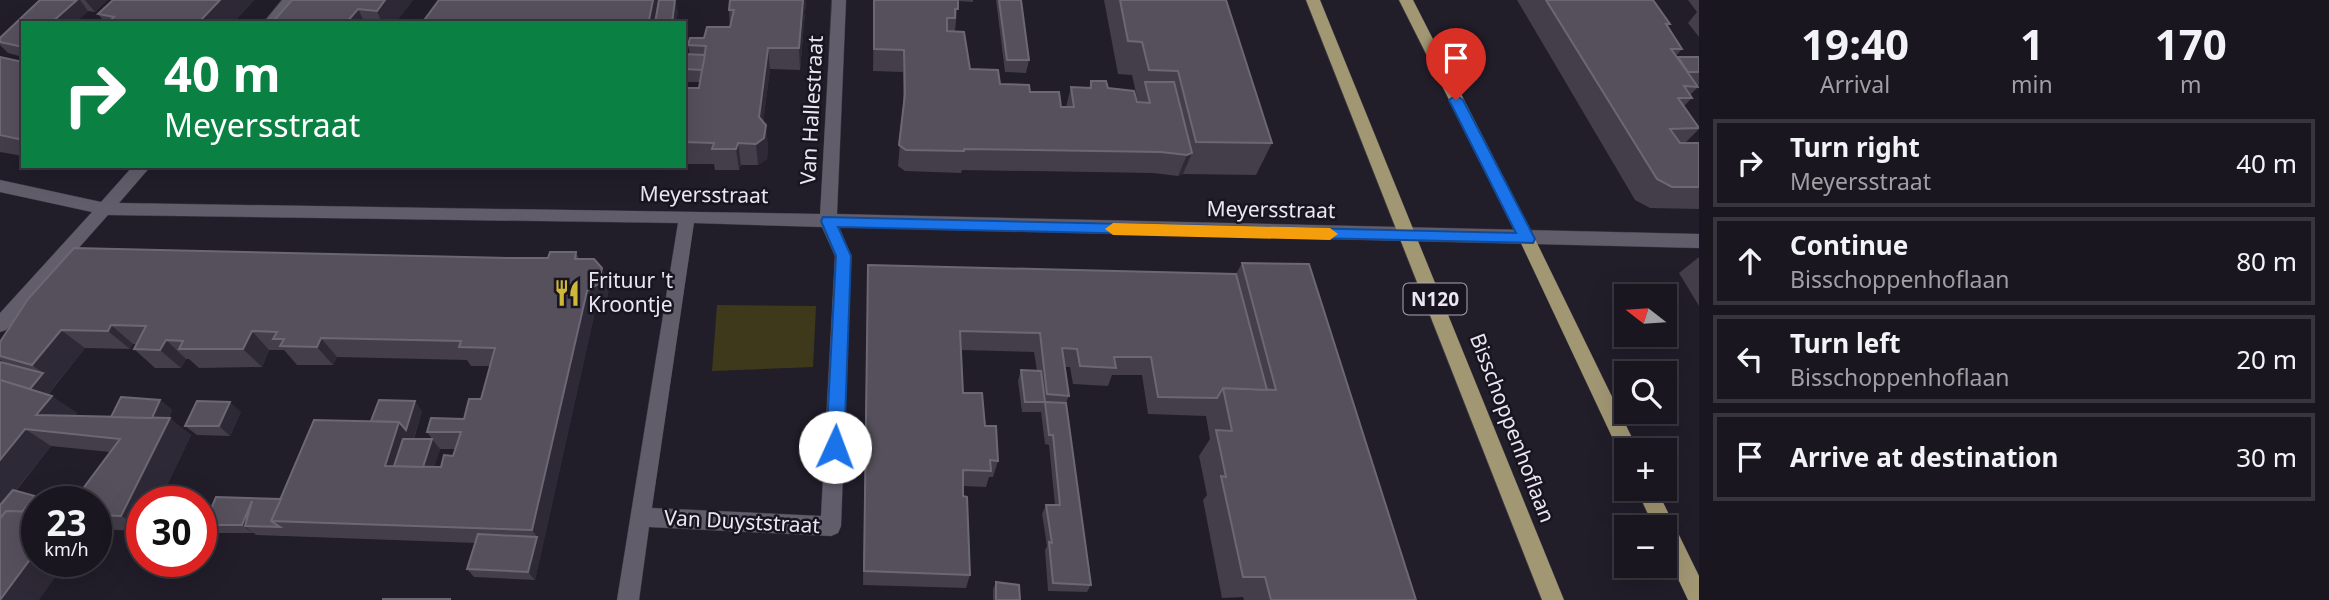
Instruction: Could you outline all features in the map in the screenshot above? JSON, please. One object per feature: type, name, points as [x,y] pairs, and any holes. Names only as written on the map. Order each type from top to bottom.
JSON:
[{"type":"main road","name":"Bisschoppenhoflaan","points":[[1313,0],[1553,600]]},
{"type":"main road","points":[[1406,0],[1527,239],[1622,438]]},
{"type":"main road","points":[[1652,501],[1699,599]]},
{"type":"street","points":[[272,21],[290,0]]},
{"type":"street","name":"Van Hallestraat","points":[[828,221],[839,0]]},
{"type":"street","points":[[0,325],[141,168]]},
{"type":"street","name":"Meyersstraat","points":[[0,186],[105,209],[687,217],[1409,235]]},
{"type":"street","name":"Van Duyststraat","points":[[628,600],[687,217]]},
{"type":"street","name":"Van Duyststraat","points":[[639,517],[831,526],[844,256],[828,221]]},
{"type":"street","points":[[1409,235],[1699,241]]},
{"type":"shaded area","points":[[717,305],[816,306],[813,367],[712,371]]},
{"type":"building","points":[[40,0],[77,0],[53,21],[21,21],[21,47],[0,42],[0,38]]},
{"type":"building","points":[[113,0],[220,0],[200,21],[110,21],[114,17],[98,14]]},
{"type":"building","points":[[292,0],[385,0],[377,11],[358,9],[348,21],[274,21]]},
{"type":"building","points":[[439,0],[653,0],[649,20],[423,21]]},
{"type":"building","points":[[659,0],[675,0],[672,21],[655,21]]},
{"type":"building","points":[[730,0],[803,0],[799,48],[768,48],[759,117],[766,125],[764,138],[756,144],[738,143],[736,149],[712,149],[714,143],[686,142],[686,88],[699,88],[706,46],[688,45],[690,38],[704,38],[707,27],[730,27],[734,10],[729,10]]},
{"type":"building","points":[[874,0],[958,0],[955,18],[947,18],[947,31],[964,32],[970,69],[998,70],[1000,84],[1029,85],[1030,92],[1059,92],[1061,107],[1074,107],[1071,87],[1091,88],[1091,81],[1106,81],[1108,88],[1134,91],[1137,102],[1150,103],[1145,82],[1174,82],[1192,153],[906,150],[899,145],[905,94],[904,50],[874,49]]},
{"type":"building","points":[[999,0],[1021,0],[1029,60],[1007,60]]},
{"type":"building","points":[[1120,0],[1226,0],[1272,143],[1196,142],[1178,71],[1149,70],[1142,42],[1128,41]]},
{"type":"building","points":[[1546,0],[1653,0],[1670,24],[1666,24],[1682,49],[1671,49],[1698,87],[1684,86],[1692,98],[1678,98],[1699,128],[1670,129],[1680,143],[1699,143],[1699,187],[1672,187],[1657,179]]},
{"type":"building","points":[[686,54],[705,55],[702,70],[686,69]]},
{"type":"building","points":[[0,57],[21,62],[21,140],[0,135]]},
{"type":"building","points":[[1678,57],[1699,57],[1699,72],[1688,72]]},
{"type":"building","points":[[74,248],[508,258],[548,258],[550,252],[576,252],[575,259],[594,259],[602,268],[598,284],[587,291],[532,530],[271,521],[314,420],[399,422],[385,466],[441,467],[444,455],[453,456],[461,432],[427,432],[431,418],[464,419],[469,399],[481,399],[495,348],[459,347],[461,341],[321,338],[317,347],[280,346],[284,339],[273,339],[277,332],[252,331],[243,349],[179,349],[183,341],[166,340],[160,350],[134,349],[146,326],[111,325],[108,331],[61,330],[32,365],[0,356],[0,342],[28,299]]},
{"type":"building","points":[[1242,263],[1309,264],[1416,600],[1271,600],[1265,577],[1243,577],[1221,476],[1226,477],[1216,430],[1232,431],[1223,388],[1276,390]]},
{"type":"building","points":[[868,265],[1236,274],[1267,390],[1223,388],[1217,398],[1158,397],[1151,357],[1114,357],[1116,368],[1080,366],[1077,349],[1062,348],[1069,396],[1047,394],[1040,333],[960,331],[963,393],[982,393],[985,426],[996,426],[998,461],[990,460],[991,471],[963,470],[963,496],[967,497],[970,575],[864,571]]},
{"type":"building","points":[[0,362],[43,373],[30,389],[0,380]]},
{"type":"building","points":[[1021,370],[1041,371],[1045,402],[1025,402]]},
{"type":"building","points":[[0,380],[52,396],[36,415],[170,418],[136,486],[126,486],[126,506],[121,516],[112,516],[112,486],[85,486],[120,439],[25,429],[0,460]]},
{"type":"building","points":[[121,397],[160,400],[152,418],[111,417]]},
{"type":"building","points":[[379,400],[415,401],[406,430],[399,422],[371,421]]},
{"type":"building","points":[[197,401],[230,402],[219,426],[185,426]]},
{"type":"building","points":[[1045,402],[1066,403],[1091,585],[1053,583],[1049,542],[1052,543],[1046,505],[1060,505],[1053,435],[1049,435]]},
{"type":"building","points":[[403,439],[432,439],[423,467],[394,466]]},
{"type":"building","points":[[13,490],[21,492],[21,512],[6,511],[0,519],[0,505]]},
{"type":"building","points":[[217,497],[281,499],[271,521],[280,527],[245,526],[252,501],[242,525],[217,525]]},
{"type":"building","points":[[6,511],[21,511],[21,572],[0,600],[0,519]]},
{"type":"building","points":[[478,534],[537,537],[528,572],[467,569]]},
{"type":"building","points":[[996,582],[1019,585],[1020,600],[996,600]]},
{"type":"building","points":[[383,599],[451,599],[383,600]]},
{"type":"slow traffic","points":[[1113,229],[1330,234]]},
{"type":"place","name":"Frituur 't Kroontje","points":[[567,293]]},
{"type":"route","points":[[835,447],[844,256],[828,221],[1527,239],[1456,100]]}]
